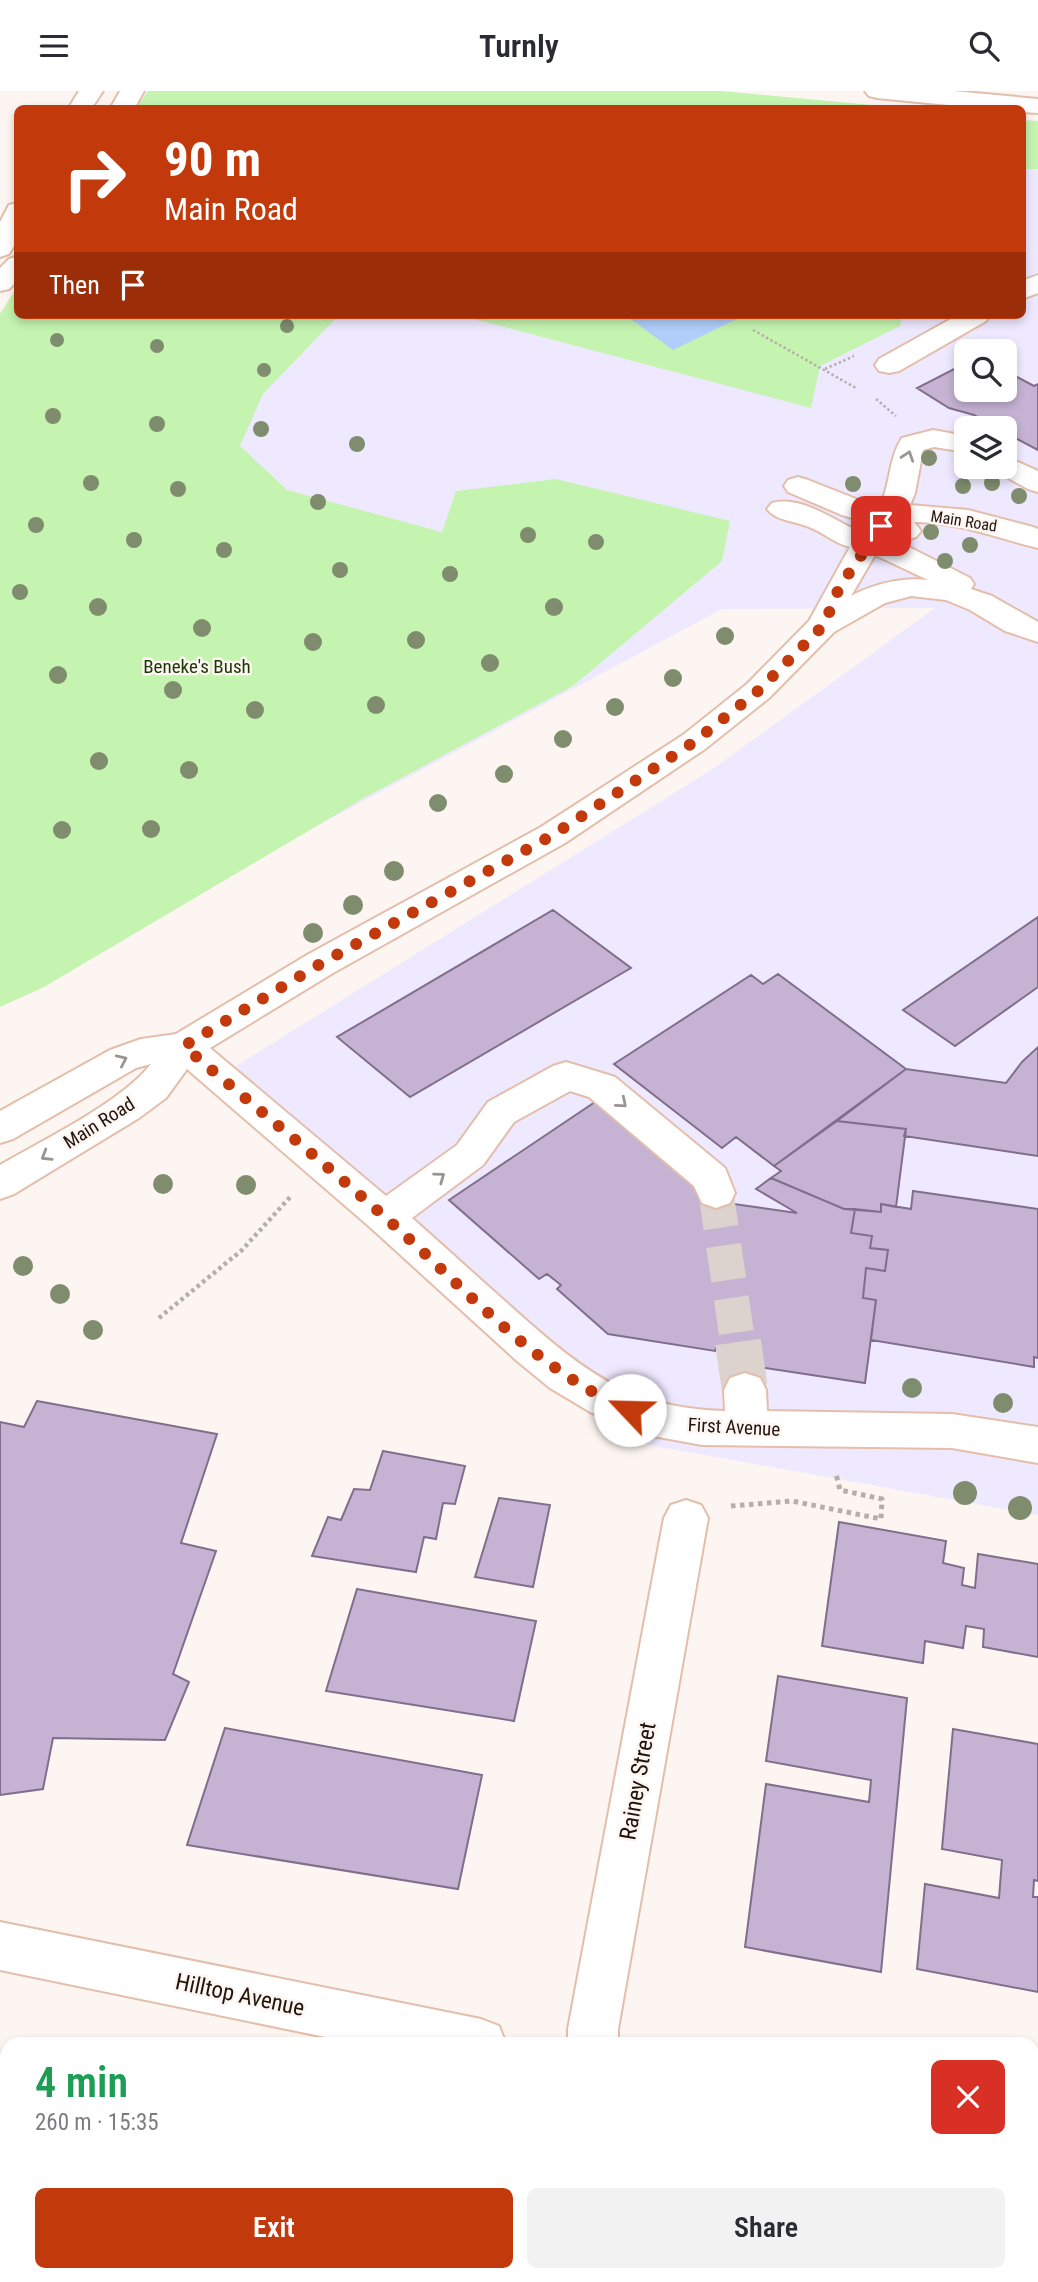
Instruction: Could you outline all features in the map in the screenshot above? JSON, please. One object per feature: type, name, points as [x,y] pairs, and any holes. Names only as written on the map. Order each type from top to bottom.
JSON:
[{"type":"street","points":[[877,91],[1038,106]]},
{"type":"street","points":[[0,249],[14,219]]},
{"type":"street","points":[[0,283],[14,268]]},
{"type":"street","points":[[889,365],[970,319]]},
{"type":"street","points":[[888,519],[901,493],[908,451],[912,445],[921,440],[954,441]]},
{"type":"street","points":[[1017,471],[1038,483]]},
{"type":"street","points":[[874,596],[902,555],[908,535],[906,529],[888,519],[852,509],[789,498],[847,537],[902,555],[957,583],[981,603]]},
{"type":"street","name":"Main Road","points":[[824,625],[835,596],[888,519],[903,514],[956,518],[1005,527],[1038,539]]},
{"type":"street","name":"Main Road","points":[[0,1184],[126,1108],[153,1088],[184,1046],[320,964],[553,835],[715,726],[765,684],[824,625],[874,596],[895,589],[919,587],[959,594],[1038,633]]},
{"type":"street","name":"Main Road","points":[[0,1129],[123,1059],[141,1052],[184,1046]]},
{"type":"street","name":"First Avenue","points":[[184,1046],[385,1217],[531,1349],[565,1376],[607,1401],[653,1419],[702,1428],[746,1410],[952,1431],[1038,1445]]},
{"type":"street","points":[[385,1217],[470,1156],[501,1112],[566,1076],[602,1087],[711,1178],[716,1193]]},
{"type":"street","name":"Rainey Street","points":[[593,2037],[686,1518]]},
{"type":"street","name":"Hilltop Avenue","points":[[0,1946],[447,2037]]},
{"type":"path","points":[[753,330],[858,388]]},
{"type":"path","points":[[867,394],[890,408],[921,440]]},
{"type":"path","points":[[159,1318],[242,1249],[295,1192]]},
{"type":"path","points":[[686,1518],[733,1505],[792,1501],[881,1519],[882,1499],[839,1490],[836,1471]]},
{"type":"shaded area","points":[[1026,120],[1038,121],[1038,1515],[649,1445],[204,1086],[714,768],[935,608],[722,609],[0,996],[0,314],[14,292],[14,319],[1026,319]]},
{"type":"green space","points":[[148,91],[721,91],[872,105],[138,105]]},
{"type":"green space","points":[[1026,120],[1038,121],[1038,169],[1026,169]]},
{"type":"green space","name":"Beneke's Bush","points":[[14,292],[14,319],[335,319],[263,394],[240,446],[287,490],[442,532],[456,491],[556,479],[730,521],[722,561],[573,686],[364,798],[44,987],[0,1007],[0,314]]},
{"type":"green space","points":[[474,319],[901,319],[900,326],[820,366],[811,408]]},
{"type":"water","points":[[630,319],[737,319],[673,350]]},
{"type":"building","points":[[954,369],[954,402],[1017,402],[1017,377],[1034,386],[1038,384],[1038,450],[1017,439],[1017,416],[976,416],[949,408],[917,388]]},
{"type":"building","points":[[553,910],[631,968],[410,1097],[337,1037]]},
{"type":"building","points":[[1038,917],[1038,987],[955,1046],[903,1010]]},
{"type":"building","points":[[778,974],[906,1069],[774,1166],[736,1137],[722,1148],[614,1064],[751,975],[763,984]]},
{"type":"building","points":[[1038,1047],[1038,1156],[904,1136],[906,1129],[837,1121],[906,1069],[1006,1083]]},
{"type":"building","points":[[598,1100],[720,1202],[797,1213],[756,1189],[771,1178],[844,1209],[855,1209],[851,1233],[872,1236],[870,1248],[888,1250],[885,1271],[866,1268],[863,1298],[876,1300],[865,1383],[738,1364],[740,1352],[716,1348],[715,1351],[608,1334],[557,1289],[561,1285],[547,1274],[539,1279],[449,1200]]},
{"type":"building","points":[[837,1121],[906,1129],[896,1207],[881,1204],[881,1212],[844,1209],[771,1178],[781,1171],[774,1166]]},
{"type":"building","points":[[913,1191],[1038,1209],[1038,1358],[1034,1357],[1034,1367],[871,1340],[876,1300],[863,1298],[866,1268],[885,1271],[888,1250],[870,1248],[872,1236],[851,1233],[855,1209],[881,1212],[881,1204],[911,1209]]},
{"type":"building","points":[[37,1401],[217,1434],[181,1543],[216,1551],[173,1674],[189,1682],[165,1740],[53,1738],[43,1789],[0,1795],[0,1422],[24,1427]]},
{"type":"building","points":[[383,1451],[465,1466],[455,1504],[443,1503],[436,1539],[424,1537],[416,1572],[312,1556],[328,1517],[341,1520],[354,1489],[370,1490]]},
{"type":"building","points":[[499,1498],[550,1505],[533,1587],[475,1577]]},
{"type":"building","points":[[839,1522],[946,1541],[943,1563],[964,1568],[962,1585],[975,1588],[978,1554],[1038,1564],[1038,1657],[983,1647],[984,1629],[966,1626],[963,1648],[925,1641],[923,1663],[822,1646]]},
{"type":"building","points":[[357,1589],[536,1621],[514,1721],[326,1691]]},
{"type":"building","points":[[778,1676],[907,1698],[881,1972],[745,1947],[766,1784],[869,1802],[871,1780],[766,1761]]},
{"type":"building","points":[[225,1728],[482,1775],[458,1889],[187,1845]]},
{"type":"building","points":[[953,1729],[1038,1744],[1038,1881],[1034,1880],[1033,1897],[1038,1897],[1038,1992],[917,1969],[925,1884],[999,1898],[1002,1860],[942,1849]]},
{"type":"tunnel","points":[[716,1193],[738,1344]]},
{"type":"tunnel","points":[[738,1342],[745,1390]]},
{"type":"route","points":[[630,1410],[607,1401],[565,1376],[531,1349],[385,1217],[184,1046],[320,964],[553,835],[694,742],[758,691],[824,625],[839,588],[881,526]]}]
